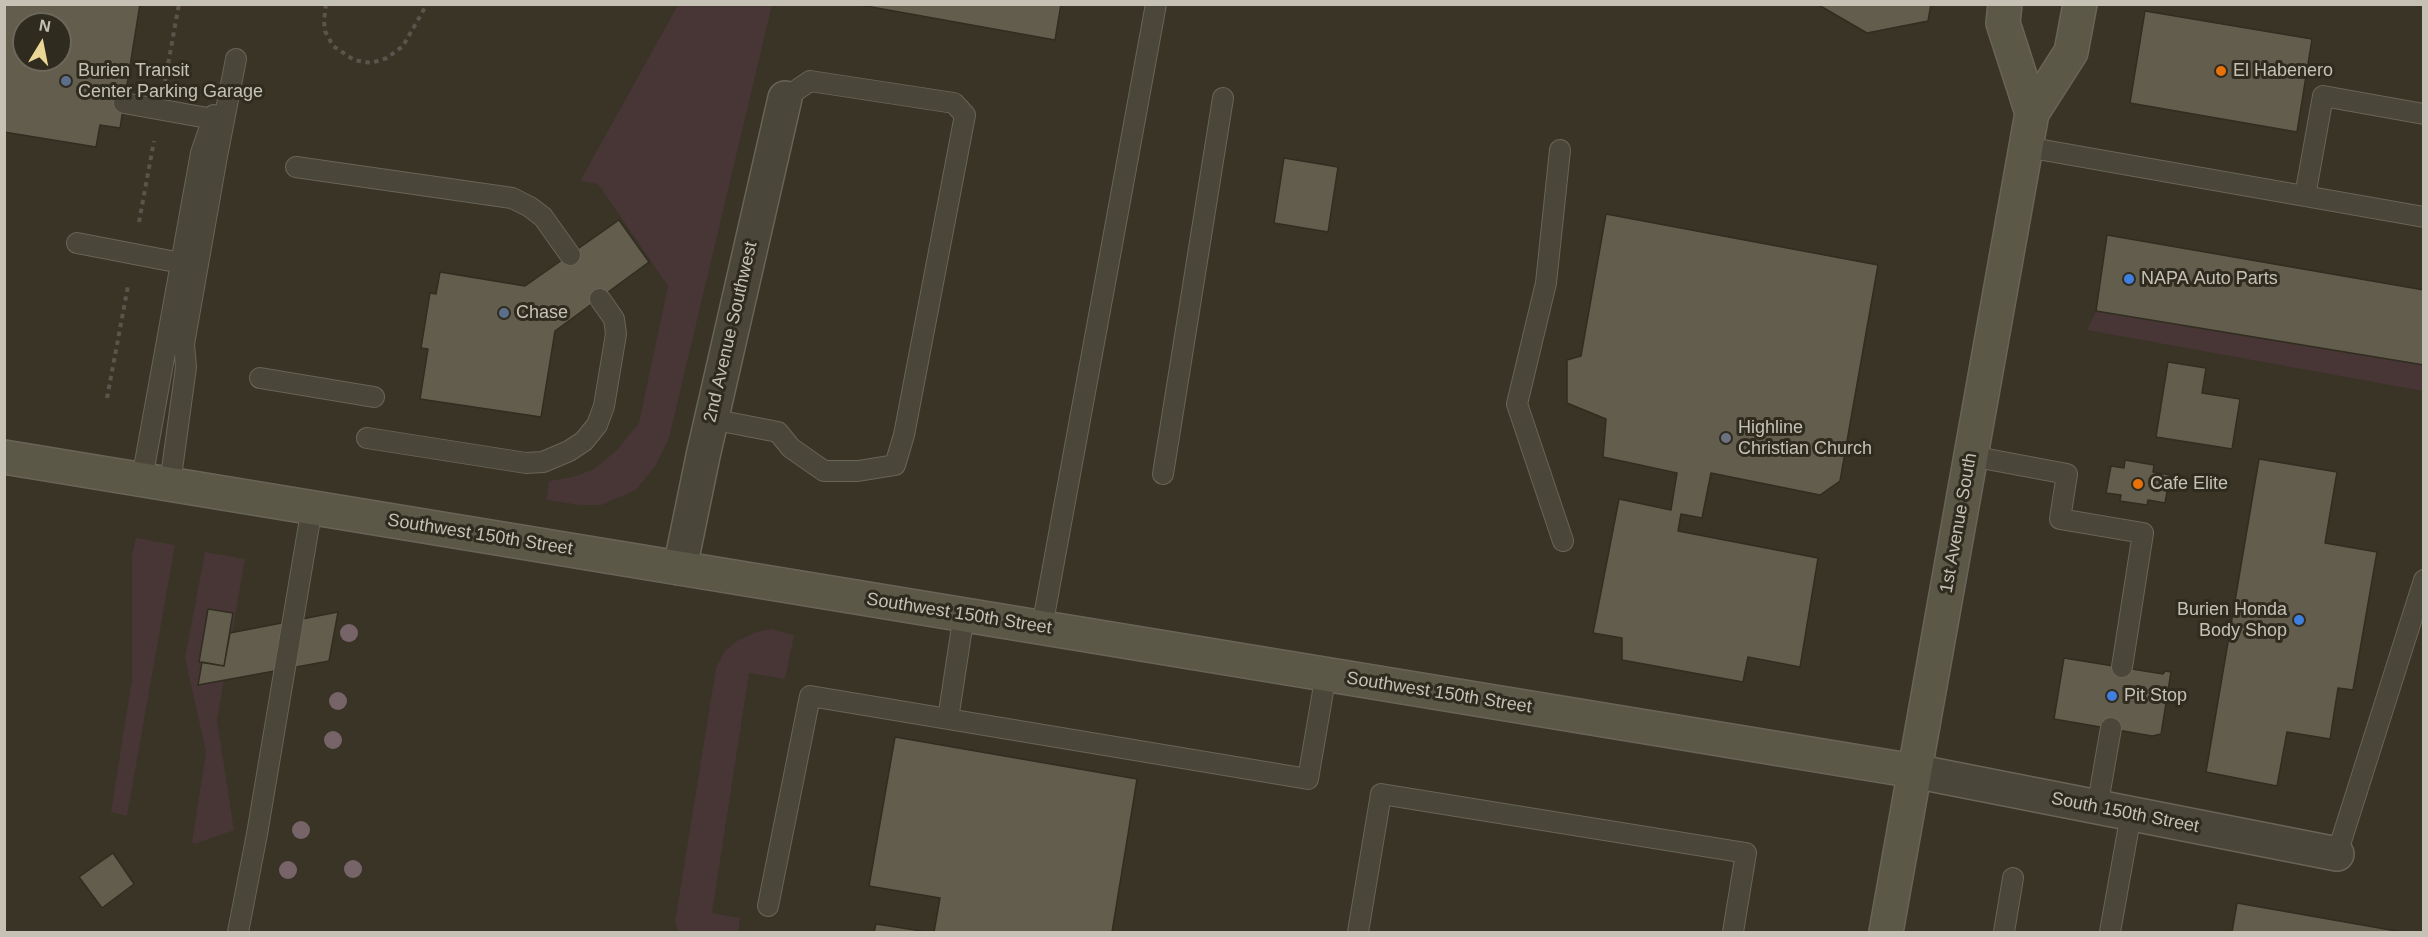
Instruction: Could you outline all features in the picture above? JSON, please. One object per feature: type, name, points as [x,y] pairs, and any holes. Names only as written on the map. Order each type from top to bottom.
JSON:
[{"type":"street","name":"1st Avenue South","points":[[2005,4],[2003,23],[2032,113]]},
{"type":"street","name":"1st Avenue South","points":[[1886,933],[2032,113],[2071,52],[2080,4]]},
{"type":"street","name":"2nd Avenue Southwest","points":[[680,568],[711,419],[785,98]]},
{"type":"street","name":"Southwest 150th Street","points":[[4,457],[1914,771]]},
{"type":"street","name":"South 150th Street","points":[[1914,771],[2337,854]]},
{"type":"lane","points":[[1042,627],[1156,4]]},
{"type":"lane","points":[[156,482],[186,367],[184,344],[236,59]]},
{"type":"lane","points":[[711,419],[778,432],[791,448],[824,471],[858,471],[895,465],[904,435],[965,115],[954,103],[810,81],[785,98]]},
{"type":"lane","points":[[2305,196],[2323,96],[2424,114]]},
{"type":"lane","points":[[1163,474],[1223,98]]},
{"type":"lane","points":[[124,103],[214,116],[201,153],[181,263],[156,482]]},
{"type":"lane","points":[[2026,147],[2424,217]]},
{"type":"lane","points":[[1560,150],[1544,294],[1517,404],[1563,541]]},
{"type":"lane","points":[[296,167],[512,198],[543,217],[570,255]]},
{"type":"lane","points":[[77,243],[181,263]]},
{"type":"lane","points":[[368,438],[526,463],[543,462],[569,451],[585,441],[597,426],[604,406],[616,334],[614,319],[600,298]]},
{"type":"lane","points":[[260,378],[374,397]]},
{"type":"lane","points":[[1971,456],[2067,474],[2060,519],[2143,533],[2122,667]]},
{"type":"lane","points":[[238,933],[312,507]]},
{"type":"lane","points":[[2337,854],[2424,580]]},
{"type":"lane","points":[[948,719],[963,614]]},
{"type":"lane","points":[[768,906],[810,696],[1308,778],[1326,674]]},
{"type":"lane","points":[[2097,808],[2111,728]]},
{"type":"lane","points":[[1358,933],[1381,794],[1746,853],[1733,933]]},
{"type":"lane","points":[[2110,933],[2131,814]]},
{"type":"lane","points":[[2004,933],[2013,878]]},
{"type":"path","points":[[107,398],[179,4]]},
{"type":"path","points":[[326,4],[325,31],[333,46],[354,60],[371,63],[387,58],[403,46],[427,4]]},
{"type":"shaded area","points":[[678,5],[772,5],[669,438],[656,465],[636,490],[601,505],[580,505],[546,500],[549,481],[573,477],[594,469],[616,451],[639,423],[668,286],[598,184],[580,181]]},
{"type":"shaded area","points":[[2096,311],[2423,365],[2423,391],[2087,330]]},
{"type":"shaded area","points":[[136,538],[175,545],[127,816],[111,812],[132,679],[132,555]]},
{"type":"shaded area","points":[[205,552],[245,559],[217,720],[234,830],[195,844],[192,842],[206,752],[185,658]]},
{"type":"shaded area","points":[[772,629],[794,635],[785,679],[749,673],[712,913],[740,918],[738,932],[678,932],[675,922],[716,668],[725,651],[737,641],[756,632]]},
{"type":"building","name":"Burien Transit Center Parking Garage","points":[[4,4],[140,4],[120,128],[100,125],[96,147],[4,132]]},
{"type":"building","points":[[855,4],[1061,4],[1055,40]]},
{"type":"building","points":[[1817,4],[1931,4],[1928,21],[1867,33]]},
{"type":"building","name":"El Habenero","points":[[2145,11],[2312,39],[2297,132],[2130,103]]},
{"type":"building","points":[[1284,158],[1338,167],[1328,232],[1274,223]]},
{"type":"building","name":"Highline Christian Church","points":[[1606,214],[1878,265],[1840,481],[1820,495],[1711,473],[1702,518],[1681,514],[1678,531],[1818,558],[1800,667],[1748,657],[1743,682],[1622,660],[1622,638],[1593,633],[1619,499],[1671,510],[1677,473],[1603,457],[1606,419],[1567,403],[1567,360],[1581,356]]},
{"type":"building","name":"Chase","points":[[619,220],[649,262],[555,331],[541,417],[420,399],[428,349],[421,348],[430,293],[436,294],[440,272],[525,286]]},
{"type":"building","points":[[2107,235],[2424,290],[2424,365],[2096,311]]},
{"type":"building","points":[[2168,362],[2206,368],[2202,393],[2240,399],[2232,449],[2156,437]]},
{"type":"building","name":"Burien Honda Body Shop","points":[[2259,459],[2337,472],[2325,543],[2377,552],[2353,690],[2338,688],[2330,739],[2287,732],[2277,786],[2206,772]]},
{"type":"building","name":"Cafe Elite","points":[[2125,460],[2154,465],[2153,472],[2170,475],[2165,503],[2148,500],[2147,505],[2120,501],[2121,495],[2106,493],[2111,466],[2124,468]]},
{"type":"building","points":[[208,609],[233,613],[224,666],[199,662]]},
{"type":"building","points":[[338,612],[329,661],[198,685],[202,662],[224,666],[230,633]]},
{"type":"building","name":"Pit Stop","points":[[2064,658],[2163,674],[2165,671],[2171,672],[2161,734],[2152,736],[2054,719]]},
{"type":"building","points":[[895,737],[1137,779],[1112,932],[934,932],[940,898],[869,886]]},
{"type":"building","points":[[113,853],[134,884],[102,908],[79,877]]},
{"type":"building","points":[[2237,903],[2402,932],[2232,932]]},
{"type":"building","points":[[876,924],[928,932],[874,932]]},
{"type":"place","name":"El Habenero","points":[[2221,71]]},
{"type":"place","name":"Burien Transit Center Parking Garage","points":[[66,81]]},
{"type":"place","name":"NAPA Auto Parts","points":[[2129,279]]},
{"type":"place","name":"Chase","points":[[504,313]]},
{"type":"place","name":"Highline Christian Church","points":[[1726,438]]},
{"type":"place","name":"Cafe Elite","points":[[2138,484]]},
{"type":"place","name":"Burien Honda Body Shop","points":[[2299,620]]},
{"type":"place","name":"Pit Stop","points":[[2112,696]]}]
